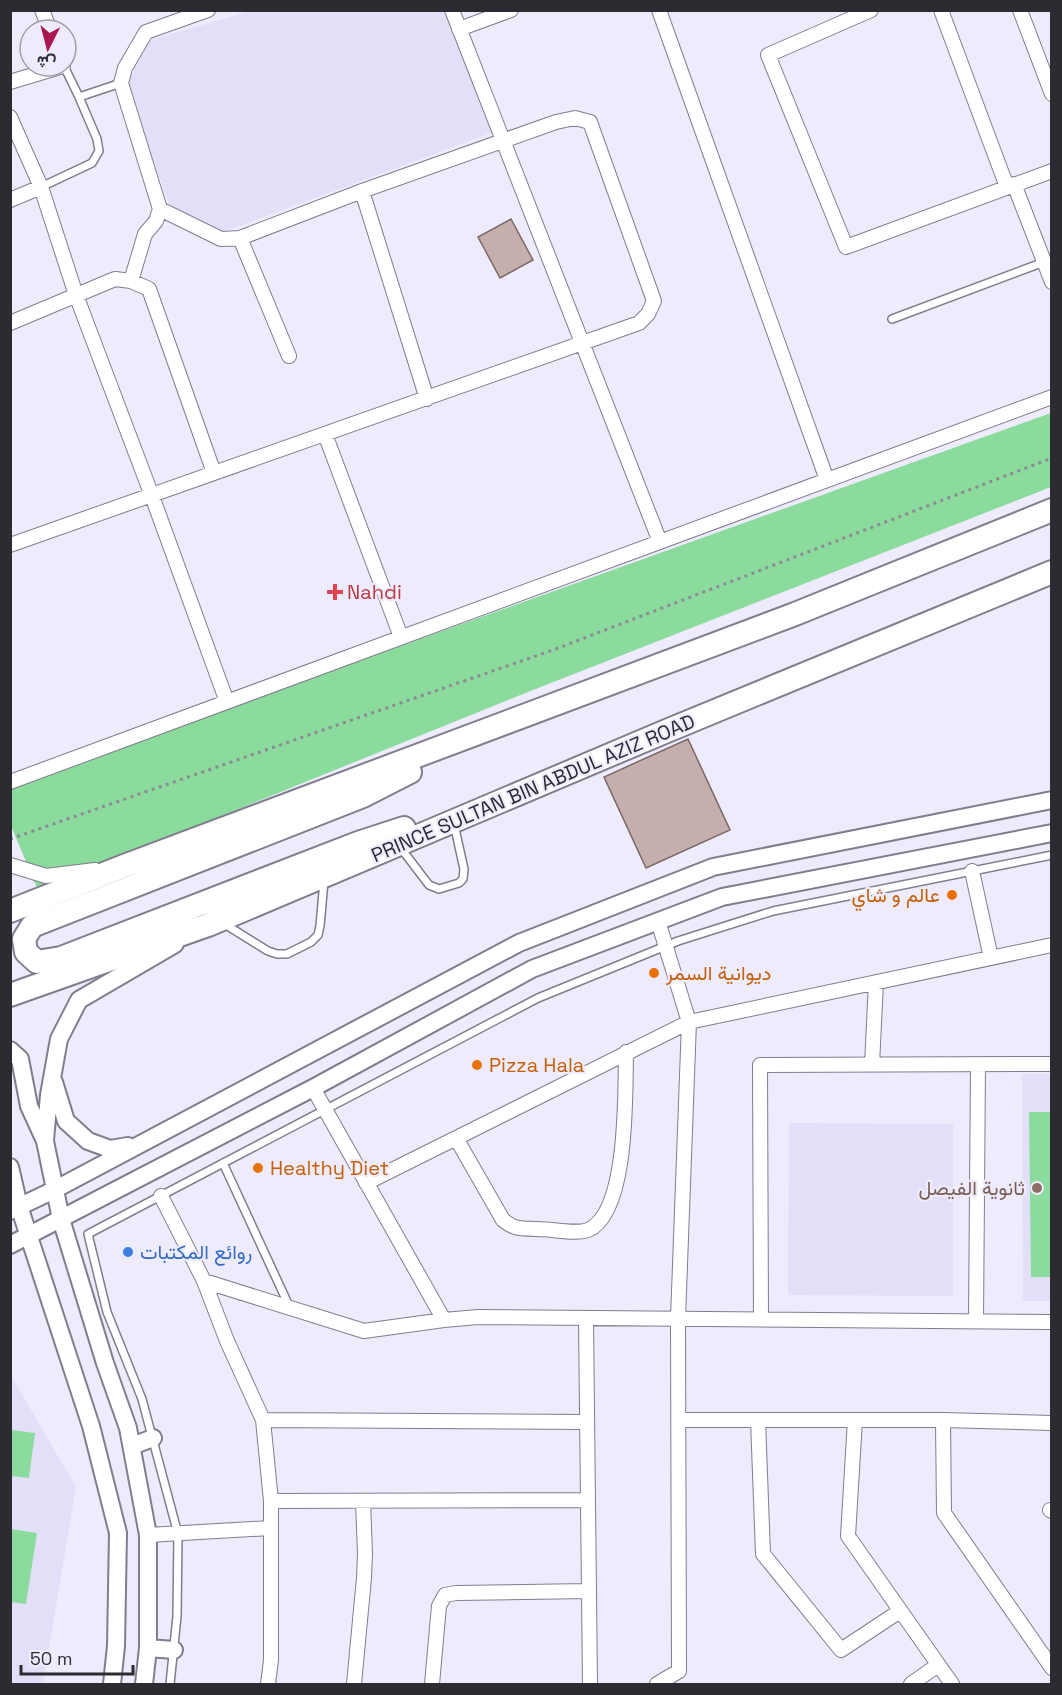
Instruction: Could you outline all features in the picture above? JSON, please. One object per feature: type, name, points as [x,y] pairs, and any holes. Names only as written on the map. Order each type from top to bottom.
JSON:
[{"type":"highway","points":[[10,911],[795,614],[1052,510]]},
{"type":"highway","name":"PRINCE SULTAN BIN ABDUL AZIZ ROAD","points":[[10,995],[213,923],[1052,572]]},
{"type":"highway","points":[[507,722],[363,796],[32,926],[24,939],[26,952],[37,962],[61,958],[357,843],[518,794]]},
{"type":"street","points":[[131,281],[145,234],[156,220],[160,209],[121,83],[125,68],[146,32],[168,17],[208,10]]},
{"type":"street","points":[[452,10],[660,542]]},
{"type":"street","points":[[459,29],[511,10]]},
{"type":"street","points":[[659,10],[827,480]]},
{"type":"street","points":[[871,10],[768,55],[846,247],[1052,171]]},
{"type":"street","points":[[941,10],[1052,282]]},
{"type":"street","points":[[1020,10],[1052,94]]},
{"type":"street","points":[[10,117],[41,187],[76,295],[227,702]]},
{"type":"street","points":[[10,545],[639,323],[648,314],[654,301],[590,122],[575,118],[556,122],[362,191],[240,238],[221,239],[160,209]]},
{"type":"street","points":[[10,200],[41,187]]},
{"type":"street","points":[[362,191],[427,399]]},
{"type":"street","points":[[240,238],[289,356]]},
{"type":"street","points":[[10,322],[115,279],[131,281],[148,289],[214,473]]},
{"type":"street","points":[[10,782],[1052,397]]},
{"type":"street","points":[[325,434],[401,637]]},
{"type":"street","points":[[15,1209],[519,944],[712,867],[1052,800]]},
{"type":"street","points":[[10,1245],[313,1088],[532,969],[722,897],[1052,832]]},
{"type":"street","points":[[10,865],[46,876],[124,867]]},
{"type":"street","points":[[972,871],[991,958]]},
{"type":"street","points":[[657,1684],[679,1671],[678,1319],[688,1022],[658,921]]},
{"type":"street","points":[[45,1141],[49,1095],[59,1039],[79,1000],[213,923]]},
{"type":"street","points":[[366,1183],[688,1022],[1052,945]]},
{"type":"street","points":[[872,1065],[876,982]]},
{"type":"street","points":[[10,1050],[20,1059],[29,1106],[45,1141],[61,1219],[132,1446],[148,1535],[148,1648],[144,1684]]},
{"type":"street","points":[[456,1138],[503,1220],[515,1227],[588,1231],[603,1218],[617,1184],[623,1138],[626,1052]]},
{"type":"street","points":[[761,1319],[760,1065],[1052,1064]]},
{"type":"street","points":[[976,1321],[978,1065]]},
{"type":"street","points":[[52,1077],[66,1121],[88,1141],[110,1149],[138,1145]]},
{"type":"street","points":[[313,1088],[444,1320]]},
{"type":"street","points":[[10,1167],[15,1209],[29,1234],[91,1426],[118,1533],[116,1646],[112,1684]]},
{"type":"street","points":[[161,1196],[204,1281],[227,1341],[263,1420],[271,1501],[271,1660],[268,1684]]},
{"type":"street","points":[[204,1281],[364,1331],[478,1317],[1052,1322]]},
{"type":"street","points":[[586,1318],[590,1684]]},
{"type":"street","points":[[263,1420],[587,1422]]},
{"type":"street","points":[[678,1420],[943,1420],[1052,1423]]},
{"type":"street","points":[[758,1420],[763,1554],[841,1650],[900,1611]]},
{"type":"street","points":[[855,1420],[848,1536],[952,1684]]},
{"type":"street","points":[[943,1420],[944,1512],[1052,1668]]},
{"type":"street","points":[[132,1446],[153,1438]]},
{"type":"street","points":[[271,1501],[588,1500]]},
{"type":"street","points":[[354,1684],[364,1578],[363,1501]]},
{"type":"street","points":[[148,1535],[271,1528]]},
{"type":"street","points":[[432,1684],[439,1606],[445,1595],[588,1591]]},
{"type":"street","points":[[148,1648],[174,1650]]},
{"type":"street","points":[[911,1684],[938,1665]]},
{"type":"lane","points":[[41,187],[92,163],[99,151],[97,139],[70,78]]},
{"type":"lane","points":[[79,97],[121,83]]},
{"type":"lane","points":[[892,319],[1044,262]]},
{"type":"lane","points":[[398,845],[429,885],[439,889],[459,883],[463,879],[464,869],[453,821]]},
{"type":"lane","points":[[170,1684],[177,1616],[178,1534],[142,1399],[108,1312],[88,1234],[538,998],[666,946],[773,911],[1052,855]]},
{"type":"lane","points":[[213,923],[268,951],[287,954],[311,942],[318,935],[324,876]]},
{"type":"lane","points":[[223,1163],[290,1308]]},
{"type":"path","points":[[10,839],[553,650],[1052,458]]},
{"type":"shaded area","points":[[250,11],[449,11],[494,132],[217,234],[169,203],[125,86],[151,40]]},
{"type":"shaded area","name":"ثانوية الفيصل","points":[[1022,1074],[1051,1074],[1051,1301],[1023,1301]]},
{"type":"shaded area","points":[[789,1123],[953,1124],[953,1296],[788,1295]]},
{"type":"shaded area","points":[[10,1374],[76,1487],[43,1684],[11,1684]]},
{"type":"green space","points":[[1051,413],[1051,487],[528,692],[38,890],[11,826],[10,786]]},
{"type":"green space","points":[[1029,1112],[1051,1112],[1051,1277],[1031,1277]]},
{"type":"green space","points":[[11,1430],[35,1433],[29,1478],[11,1476]]},
{"type":"green space","points":[[11,1529],[37,1533],[26,1604],[11,1602]]},
{"type":"building","points":[[511,219],[533,260],[500,278],[478,237]]},
{"type":"building","points":[[688,739],[730,830],[646,868],[604,777]]},
{"type":"place","name":"Nahdi","points":[[335,592]]},
{"type":"place","name":"عالم و شاي","points":[[952,895]]},
{"type":"place","name":"ديوانية السمر","points":[[654,973]]},
{"type":"place","name":"Pizza Hala","points":[[477,1065]]},
{"type":"place","name":"Healthy Diet","points":[[258,1168]]},
{"type":"place","name":"ثانوية الفيصل","points":[[1037,1188]]},
{"type":"place","name":"روائع المكتبات","points":[[128,1252]]}]
